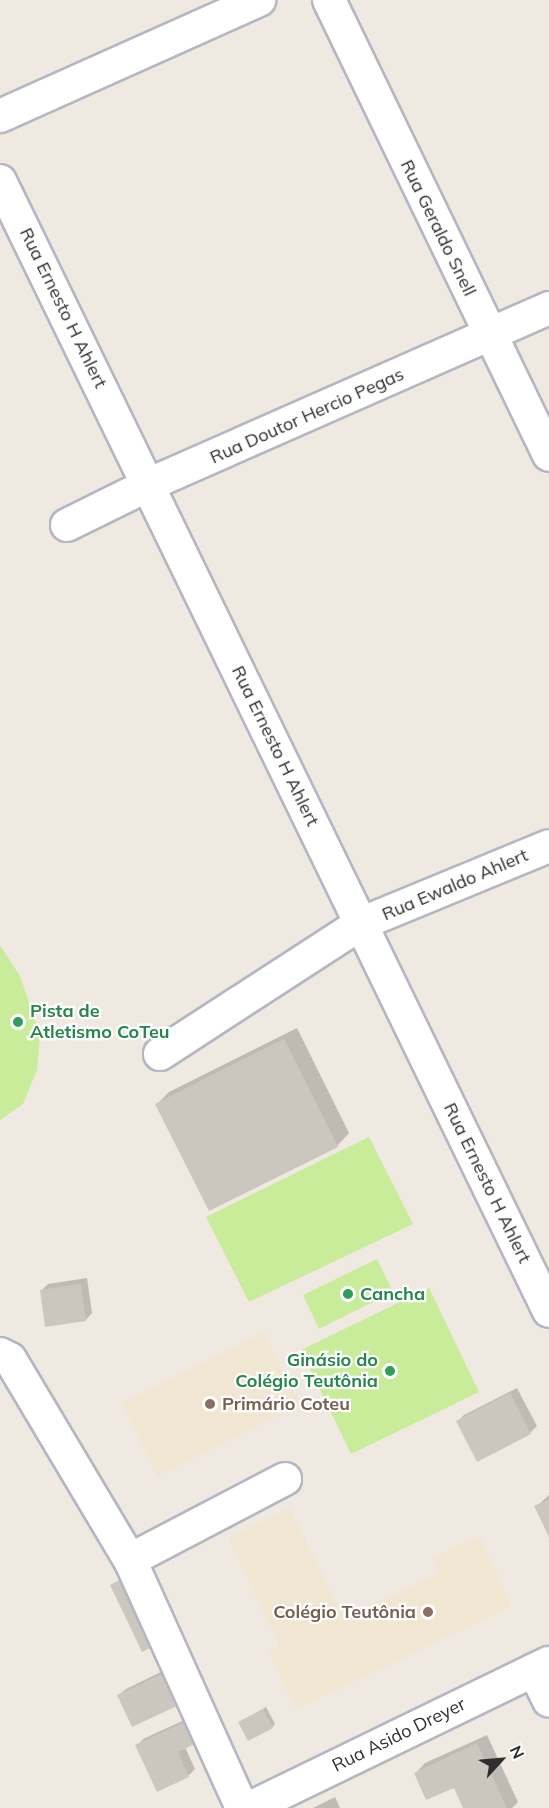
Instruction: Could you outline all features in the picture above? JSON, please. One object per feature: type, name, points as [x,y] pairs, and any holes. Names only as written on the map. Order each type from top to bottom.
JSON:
[{"type":"street","points":[[0,116],[259,0]]},
{"type":"street","name":"Rua Geraldo Snell","points":[[329,0],[549,455]]},
{"type":"street","name":"Rua Ernesto H Ahlert","points":[[0,181],[150,484],[360,924],[549,1311]]},
{"type":"street","name":"Rua Doutor Hercio Pegas","points":[[67,525],[150,484],[490,336],[549,308]]},
{"type":"street","name":"Rua Ewaldo Ahlert","points":[[160,1054],[360,924],[549,846]]},
{"type":"street","points":[[0,1354],[10,1359],[130,1560],[242,1808]]},
{"type":"street","points":[[130,1560],[285,1479]]},
{"type":"street","points":[[542,1666],[549,1701]]},
{"type":"street","name":"Rua Asido Dreyer","points":[[250,1808],[542,1666]]},
{"type":"shaded area","name":"Primário Coteu","points":[[264,1332],[300,1405],[157,1476],[121,1403]]},
{"type":"shaded area","name":"Colégio Teutônia","points":[[290,1508],[343,1618],[439,1573],[432,1558],[479,1536],[512,1606],[296,1709],[269,1652],[280,1646],[228,1538]]},
{"type":"green space","name":"Pista de Atletismo CoTeu","points":[[0,945],[20,976],[40,1035],[37,1070],[23,1104],[0,1120]]},
{"type":"green space","points":[[369,1137],[413,1224],[249,1302],[206,1217]]},
{"type":"green space","name":"Cancha","points":[[377,1259],[393,1292],[319,1329],[303,1295]]},
{"type":"green space","name":"Ginásio do Colégio Teutônia","points":[[429,1288],[479,1392],[351,1454],[301,1350]]},
{"type":"building","points":[[284,1039],[338,1147],[209,1211],[155,1104]]},
{"type":"building","points":[[81,1284],[86,1321],[45,1327],[40,1290]]},
{"type":"building","points":[[510,1393],[531,1434],[477,1462],[456,1421]]},
{"type":"building","points":[[549,1499],[549,1537],[534,1506]]},
{"type":"building","points":[[132,1574],[164,1641],[142,1652],[110,1585]]},
{"type":"building","points":[[164,1673],[179,1705],[132,1727],[117,1695]]},
{"type":"building","points":[[263,1709],[273,1728],[248,1741],[238,1722]]},
{"type":"building","points":[[186,1721],[197,1743],[178,1752],[189,1777],[157,1792],[135,1745]]},
{"type":"building","points":[[477,1743],[507,1808],[463,1808],[454,1788],[426,1800],[414,1773]]},
{"type":"place","name":"Pista de Atletismo CoTeu","points":[[18,1022]]},
{"type":"place","name":"Cancha","points":[[348,1294]]},
{"type":"place","name":"Ginásio do Colégio Teutônia","points":[[390,1371]]},
{"type":"place","name":"Primário Coteu","points":[[210,1404]]},
{"type":"place","name":"Colégio Teutônia","points":[[428,1612]]}]
